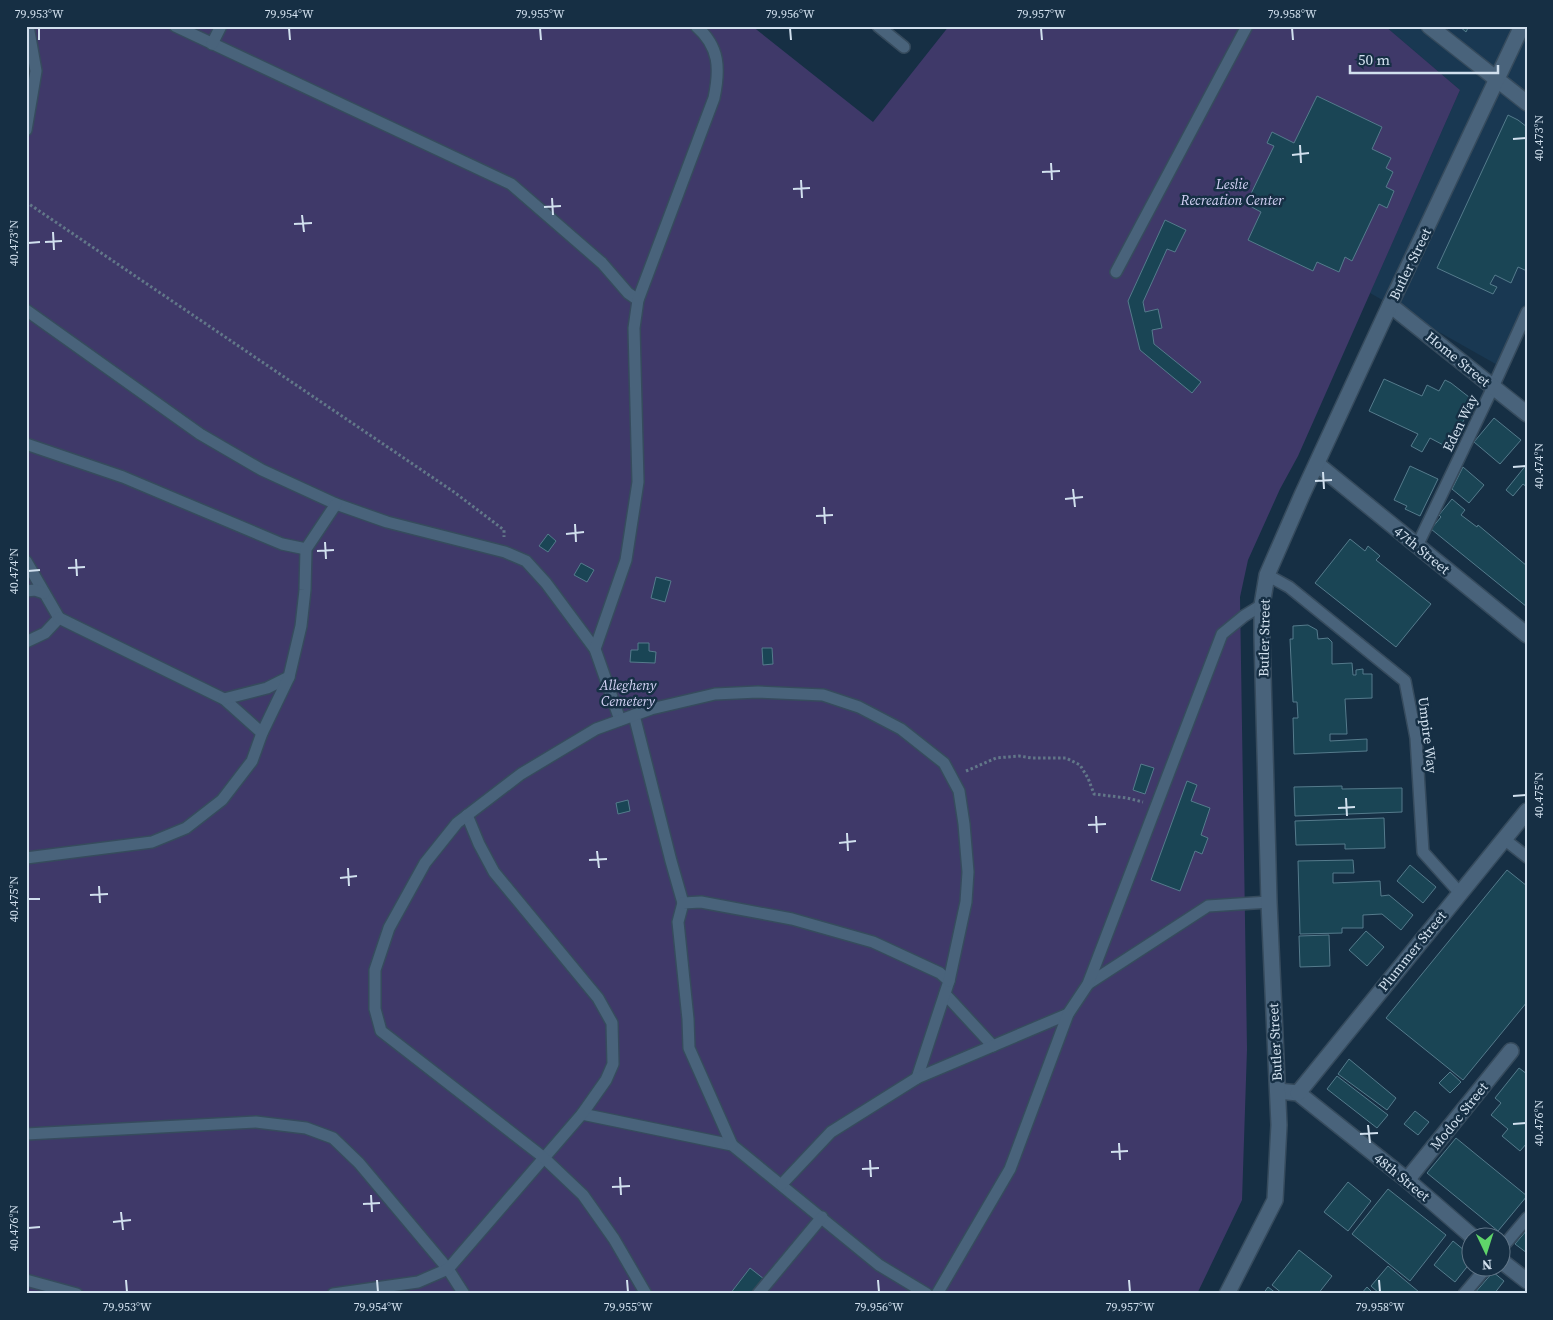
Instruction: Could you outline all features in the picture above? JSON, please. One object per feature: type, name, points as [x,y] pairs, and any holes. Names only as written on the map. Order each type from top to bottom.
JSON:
[{"type":"street","points":[[1429,26],[1527,103]]},
{"type":"street","name":"Butler Street","points":[[1227,1294],[1275,1200],[1279,1125],[1269,902],[1262,605],[1267,575],[1390,305],[1522,26]]},
{"type":"street","name":"Home Street","points":[[1390,305],[1527,414]]},
{"type":"street","name":"47th Street","points":[[1317,464],[1417,546],[1524,628]]},
{"type":"street","name":"Plummer Street","points":[[1298,1093],[1459,892],[1527,811]]},
{"type":"street","name":"Modoc Street","points":[[1408,1180],[1511,1051]]},
{"type":"street","points":[[1278,1091],[1298,1093]]},
{"type":"street","name":"48th Street","points":[[1298,1093],[1408,1180],[1463,1228]]},
{"type":"street","points":[[1510,1268],[1527,1281]]},
{"type":"lane","points":[[26,130],[36,71],[28,26]]},
{"type":"lane","points":[[175,26],[511,184],[602,263],[628,293],[638,300]]},
{"type":"lane","points":[[212,44],[221,26]]},
{"type":"lane","points":[[595,649],[626,560],[638,482],[634,328],[638,300],[714,98],[718,78],[717,58],[710,42],[696,26]]},
{"type":"lane","points":[[878,26],[904,48]]},
{"type":"lane","points":[[1116,272],[1247,26]]},
{"type":"lane","points":[[26,310],[200,434],[262,470],[336,504],[387,522],[505,552],[526,561],[546,583],[595,649],[620,720]]},
{"type":"lane","name":"Eden Way","points":[[1417,546],[1527,312]]},
{"type":"lane","points":[[26,444],[123,477],[282,544],[306,550]]},
{"type":"lane","points":[[26,858],[152,842],[186,828],[222,800],[252,761],[262,733],[288,677],[301,626],[305,590],[306,550],[336,504]]},
{"type":"lane","points":[[26,561],[59,618],[224,699],[262,733]]},
{"type":"lane","name":"Umpire Way","points":[[1267,575],[1289,587],[1405,681],[1416,738],[1423,852],[1459,892]]},
{"type":"lane","points":[[26,591],[35,590],[44,593]]},
{"type":"lane","points":[[936,1294],[1010,1169],[1068,1014],[1088,984],[1222,634],[1244,616],[1262,605]]},
{"type":"lane","points":[[26,642],[45,633],[59,618]]},
{"type":"lane","points":[[224,699],[267,688],[288,677]]},
{"type":"lane","points":[[646,1294],[614,1240],[583,1195],[543,1157],[381,1031],[375,1009],[375,970],[389,928],[425,863],[457,824],[467,816],[521,774],[596,729],[651,709],[715,694],[758,692],[823,695],[858,707],[901,729],[944,763],[959,791],[968,872],[966,902],[949,981],[917,1078]]},
{"type":"lane","points":[[634,715],[671,861],[684,903],[678,922],[688,1019],[689,1048],[732,1145]]},
{"type":"lane","points":[[333,1294],[418,1282],[448,1269],[582,1114],[606,1080],[613,1064],[612,1023],[598,998],[494,872],[467,816]]},
{"type":"lane","points":[[1504,838],[1527,857]]},
{"type":"lane","points":[[684,903],[701,902],[792,920],[873,942],[940,973],[949,981]]},
{"type":"lane","points":[[1088,984],[1208,906],[1269,902]]},
{"type":"lane","points":[[945,994],[993,1046]]},
{"type":"lane","points":[[782,1184],[831,1132],[917,1078],[1068,1014]]},
{"type":"lane","points":[[582,1114],[732,1145],[880,1265],[928,1294]]},
{"type":"lane","points":[[26,1134],[256,1122],[306,1128],[333,1138],[359,1163],[448,1269],[464,1294]]},
{"type":"lane","points":[[758,1294],[822,1217]]},
{"type":"lane","points":[[1510,1238],[1527,1218]]},
{"type":"lane","points":[[1464,1294],[1478,1278]]},
{"type":"lane","points":[[26,1280],[77,1294]]},
{"type":"path","points":[[26,202],[497,523],[504,530],[505,552]]},
{"type":"path","points":[[952,779],[996,758],[1019,756],[1066,758],[1080,765],[1088,778],[1094,794],[1127,798]]},
{"type":"shaded area","points":[[1385,26],[1527,26],[1527,306],[1501,367],[1370,293],[1460,90]]},
{"type":"green space","name":"Allegheny Cemetery","points":[[26,26],[752,26],[873,122],[949,26],[1385,26],[1460,90],[1298,456],[1280,489],[1248,560],[1240,597],[1247,1049],[1242,1200],[1197,1294],[26,1294]]},
{"type":"building","points":[[1459,26],[1469,26],[1466,32]]},
{"type":"building","points":[[1317,96],[1382,127],[1372,149],[1391,158],[1386,168],[1393,172],[1386,187],[1394,191],[1387,208],[1379,204],[1352,261],[1345,257],[1339,272],[1317,262],[1313,271],[1248,240],[1261,212],[1246,204],[1274,146],[1267,143],[1272,132],[1294,143]]},
{"type":"building","points":[[1508,115],[1527,127],[1527,271],[1518,267],[1511,283],[1495,275],[1490,284],[1497,287],[1493,294],[1437,268]]},
{"type":"building","points":[[1165,220],[1186,230],[1175,252],[1167,249],[1143,302],[1145,312],[1158,309],[1162,328],[1152,330],[1154,344],[1201,382],[1192,393],[1140,350],[1128,301]]},
{"type":"building","points":[[1384,379],[1422,396],[1427,385],[1439,391],[1445,380],[1474,401],[1449,448],[1430,438],[1422,452],[1411,446],[1418,434],[1369,411]]},
{"type":"building","points":[[1494,418],[1521,440],[1500,464],[1474,442]]},
{"type":"building","points":[[1527,464],[1527,487],[1523,484],[1513,496],[1506,490]]},
{"type":"building","points":[[1410,466],[1438,479],[1420,516],[1405,509],[1407,506],[1394,500]]},
{"type":"building","points":[[1463,467],[1484,485],[1469,503],[1452,489]]},
{"type":"building","points":[[1452,499],[1465,510],[1461,515],[1477,527],[1478,525],[1527,566],[1527,607],[1431,529]]},
{"type":"building","points":[[548,534],[556,541],[548,552],[539,546]]},
{"type":"building","points":[[1350,539],[1365,551],[1368,546],[1380,556],[1376,560],[1431,604],[1396,647],[1315,583]]},
{"type":"building","points":[[581,563],[594,570],[587,582],[574,575]]},
{"type":"building","points":[[656,577],[671,581],[665,602],[651,598]]},
{"type":"building","points":[[1308,625],[1317,630],[1318,639],[1328,638],[1332,642],[1332,664],[1352,663],[1353,675],[1356,675],[1356,670],[1363,669],[1363,674],[1372,674],[1372,698],[1345,699],[1347,734],[1330,734],[1330,741],[1367,739],[1367,751],[1294,754],[1293,718],[1298,718],[1297,702],[1293,702],[1290,639],[1293,639],[1293,626]]},
{"type":"building","points":[[638,643],[649,643],[649,651],[656,652],[655,663],[630,662],[631,650],[638,650]]},
{"type":"building","points":[[762,648],[772,648],[773,664],[763,665]]},
{"type":"building","points":[[1141,764],[1154,768],[1145,794],[1133,790]]},
{"type":"building","points":[[1187,781],[1197,785],[1191,801],[1210,808],[1201,835],[1208,838],[1202,854],[1195,851],[1180,891],[1151,880]]},
{"type":"building","points":[[1342,786],[1342,789],[1402,788],[1402,812],[1295,816],[1294,787]]},
{"type":"building","points":[[628,800],[630,811],[618,814],[616,803]]},
{"type":"building","points":[[1384,818],[1385,848],[1345,849],[1345,844],[1296,845],[1295,821]]},
{"type":"building","points":[[1353,860],[1354,873],[1333,873],[1333,883],[1380,881],[1381,896],[1389,895],[1413,915],[1401,930],[1382,914],[1363,915],[1363,928],[1342,928],[1342,933],[1300,934],[1298,861]]},
{"type":"building","points":[[1410,865],[1436,887],[1423,903],[1397,881]]},
{"type":"building","points":[[1507,870],[1527,886],[1527,1002],[1463,1080],[1386,1018]]},
{"type":"building","points":[[1366,931],[1384,947],[1367,966],[1349,950]]},
{"type":"building","points":[[1329,935],[1330,966],[1300,967],[1299,936]]},
{"type":"building","points":[[1349,1059],[1396,1098],[1387,1110],[1338,1074]]},
{"type":"building","points":[[1519,1068],[1527,1074],[1527,1143],[1520,1151],[1502,1136],[1508,1129],[1491,1115],[1501,1103],[1495,1098]]},
{"type":"building","points":[[1450,1072],[1461,1082],[1450,1093],[1439,1083]]},
{"type":"building","points":[[1337,1076],[1388,1115],[1377,1128],[1327,1089]]},
{"type":"building","points":[[1415,1111],[1429,1122],[1418,1135],[1404,1124]]},
{"type":"building","points":[[1456,1138],[1527,1196],[1500,1228],[1494,1228],[1427,1173]]},
{"type":"building","points":[[1348,1182],[1371,1201],[1348,1231],[1324,1212]]},
{"type":"building","points":[[1388,1189],[1446,1235],[1410,1281],[1352,1234]]},
{"type":"building","points":[[1527,1230],[1527,1253],[1515,1244]]},
{"type":"building","points":[[1453,1241],[1460,1247],[1460,1276],[1455,1282],[1434,1265]]},
{"type":"building","points":[[1299,1250],[1332,1276],[1318,1294],[1283,1294],[1272,1285]]},
{"type":"building","points":[[1388,1266],[1419,1292],[1418,1294],[1380,1294],[1371,1286]]},
{"type":"building","points":[[750,1268],[764,1279],[752,1294],[730,1294]]},
{"type":"building","points":[[1488,1278],[1500,1278],[1504,1281],[1494,1294],[1474,1294]]},
{"type":"building","points":[[1268,1287],[1277,1294],[1263,1294]]},
{"type":"building","points":[[1367,1287],[1374,1294],[1361,1294]]},
{"type":"park label","name":"Leslie Recreation Center","points":[[1232,192]]}]
